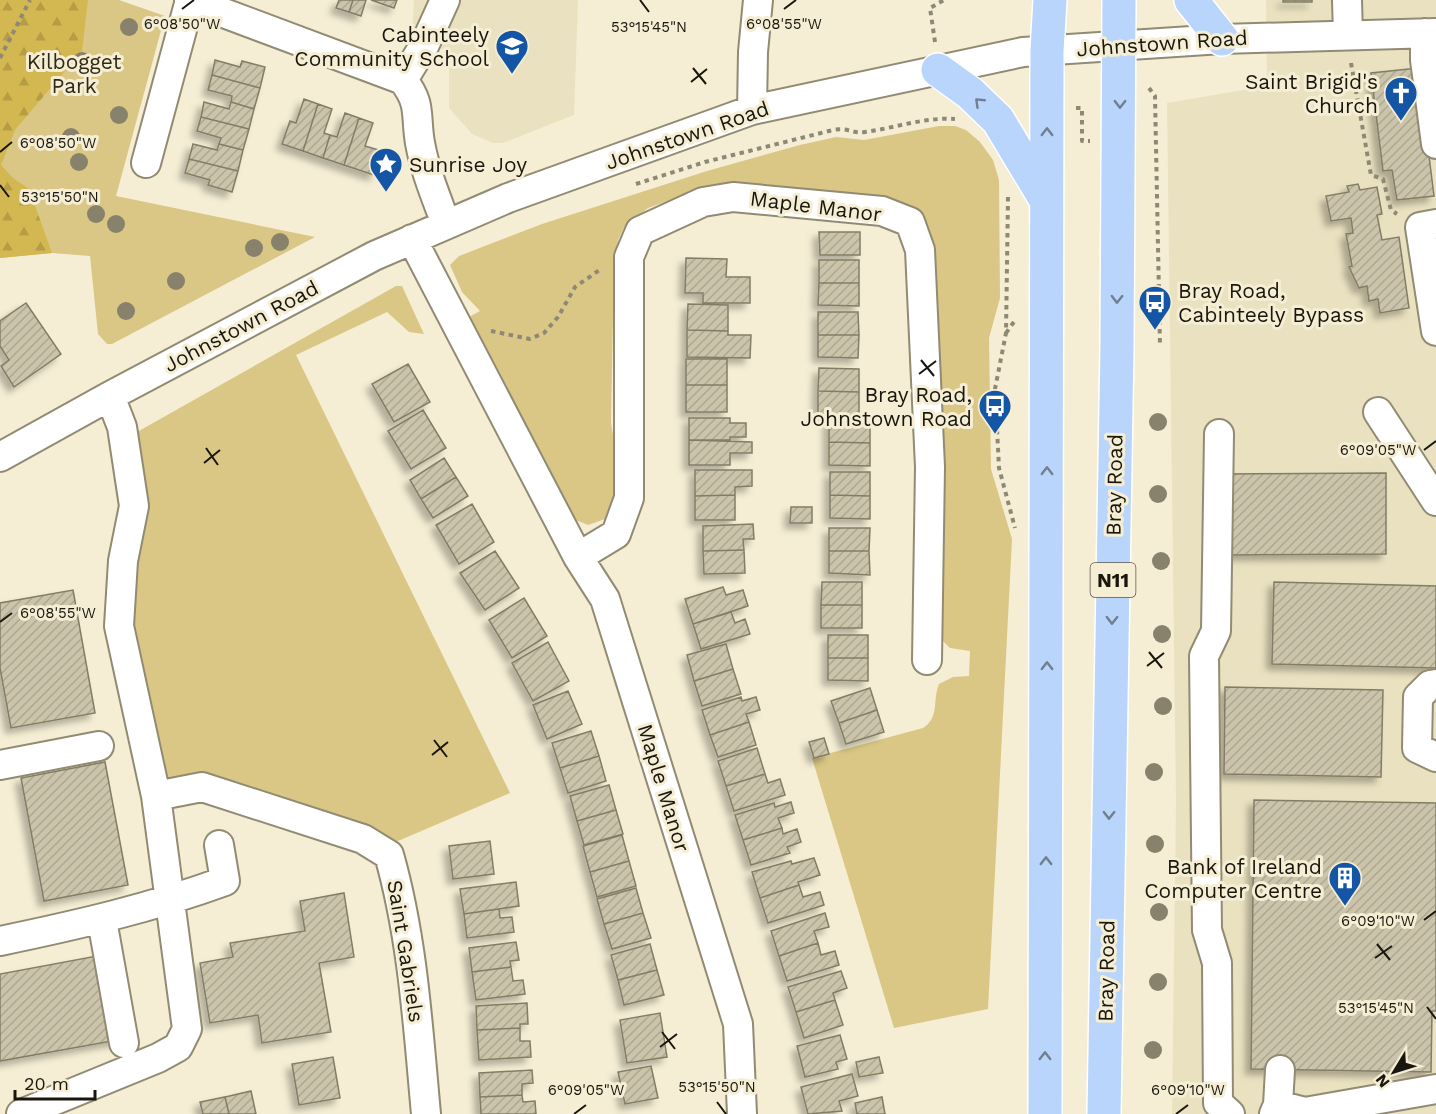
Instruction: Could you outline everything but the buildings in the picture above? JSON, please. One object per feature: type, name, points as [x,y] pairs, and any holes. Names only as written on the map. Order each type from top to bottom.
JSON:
[{"type":"highway","points":[[1045,1114],[1047,51],[1050,0]]},
{"type":"highway","name":"Bray Road","points":[[1104,1114],[1119,0]]},
{"type":"highway","points":[[1191,0],[1222,39]]},
{"type":"highway","points":[[938,70],[970,93],[998,120],[1010,136],[1047,202]]},
{"type":"street","points":[[146,163],[189,0],[403,80],[416,96],[420,143],[429,178],[446,224]]},
{"type":"street","points":[[403,80],[425,45],[445,0]]},
{"type":"street","points":[[752,110],[753,52],[758,0]]},
{"type":"street","points":[[1347,0],[1348,35]]},
{"type":"street","points":[[1431,33],[1425,60],[1436,144]]},
{"type":"street","name":"Johnstown Road","points":[[0,458],[110,396],[374,256],[508,198],[752,110],[1023,52],[1222,39],[1431,33]]},
{"type":"street","name":"Maple Manor","points":[[578,557],[616,534],[629,498],[629,257],[640,231],[703,202],[733,197],[882,211],[910,222],[920,250],[929,456],[927,660]]},
{"type":"street","points":[[1428,225],[1436,331]]},
{"type":"street","name":"Maple Manor","points":[[412,239],[578,557],[605,598],[738,1024],[742,1114]]},
{"type":"street","points":[[21,1114],[178,1047],[187,1029],[172,900],[156,796],[119,626],[123,561],[134,506],[122,427],[110,396]]},
{"type":"street","points":[[1378,412],[1436,501]]},
{"type":"street","points":[[1219,434],[1215,631],[1204,656],[1206,930],[1217,963],[1218,1103],[1230,1114]]},
{"type":"street","points":[[1436,684],[1430,685],[1418,697],[1417,747],[1436,757]]},
{"type":"street","points":[[0,765],[99,746]]},
{"type":"street","name":"Saint Gabriels","points":[[156,796],[202,787],[363,839],[389,855],[398,886],[414,987],[426,1114]]},
{"type":"street","points":[[0,941],[102,920],[172,900],[225,881],[219,845]]},
{"type":"street","points":[[102,920],[124,1043]]},
{"type":"street","points":[[1280,1070],[1276,1110],[1305,1112],[1436,1089]]},
{"type":"path","points":[[0,58],[30,0]]},
{"type":"path","points":[[930,8],[944,0]]},
{"type":"path","points":[[1348,35],[1352,77],[1371,175],[1383,179],[1391,210],[1428,225]]},
{"type":"path","points":[[1120,46],[1155,96],[1160,346]]},
{"type":"path","points":[[1073,108],[1082,108],[1082,141],[1097,141]]},
{"type":"path","points":[[489,330],[530,339],[544,333],[558,317],[575,287],[597,271],[629,257]]},
{"type":"shaded area","name":"Cabinteely Community School","points":[[414,0],[578,0],[574,115],[503,143],[493,143],[472,134],[449,108],[449,51],[412,38]]},
{"type":"shaded area","points":[[1266,0],[1436,0],[1436,1114],[1172,1114],[1176,801],[1167,103],[1267,86]]},
{"type":"green space","name":"Kilbogget Park","points":[[0,0],[119,0],[165,16],[116,196],[315,237],[112,344],[107,344],[98,334],[90,256],[52,253],[0,258]]},
{"type":"green space","points":[[0,0],[88,0],[82,51],[15,130],[1,165],[13,178],[29,189],[52,253],[0,258]]},
{"type":"green space","points":[[939,126],[955,126],[966,130],[980,142],[993,160],[999,180],[1000,298],[989,338],[991,469],[1012,539],[988,1009],[894,1028],[812,758],[923,728],[934,714],[939,684],[953,677],[969,676],[970,651],[950,648],[940,638],[928,256],[897,207],[897,200],[714,184],[648,208],[624,227],[618,240],[614,260],[611,423],[623,494],[608,518],[588,525],[571,518],[467,318],[480,311],[462,292],[450,265],[459,256],[542,224],[707,171],[836,137],[864,140]]},
{"type":"green space","points":[[396,286],[402,286],[424,334],[409,332],[387,312],[296,355],[510,793],[384,847],[164,776],[150,746],[129,599],[137,432]]},
{"type":"place","name":"Cabinteely Community School","points":[[512,75]]},
{"type":"place","name":"Saint Brigid's Church","points":[[1401,122]]},
{"type":"place","name":"Sunrise Joy","points":[[386,193]]},
{"type":"place","name":"Bray Road, Cabinteely Bypass","points":[[1155,331]]},
{"type":"place","name":"Bray Road, Johnstown Road","points":[[995,435]]},
{"type":"place","name":"Bank of Ireland Computer Centre","points":[[1345,907]]}]
